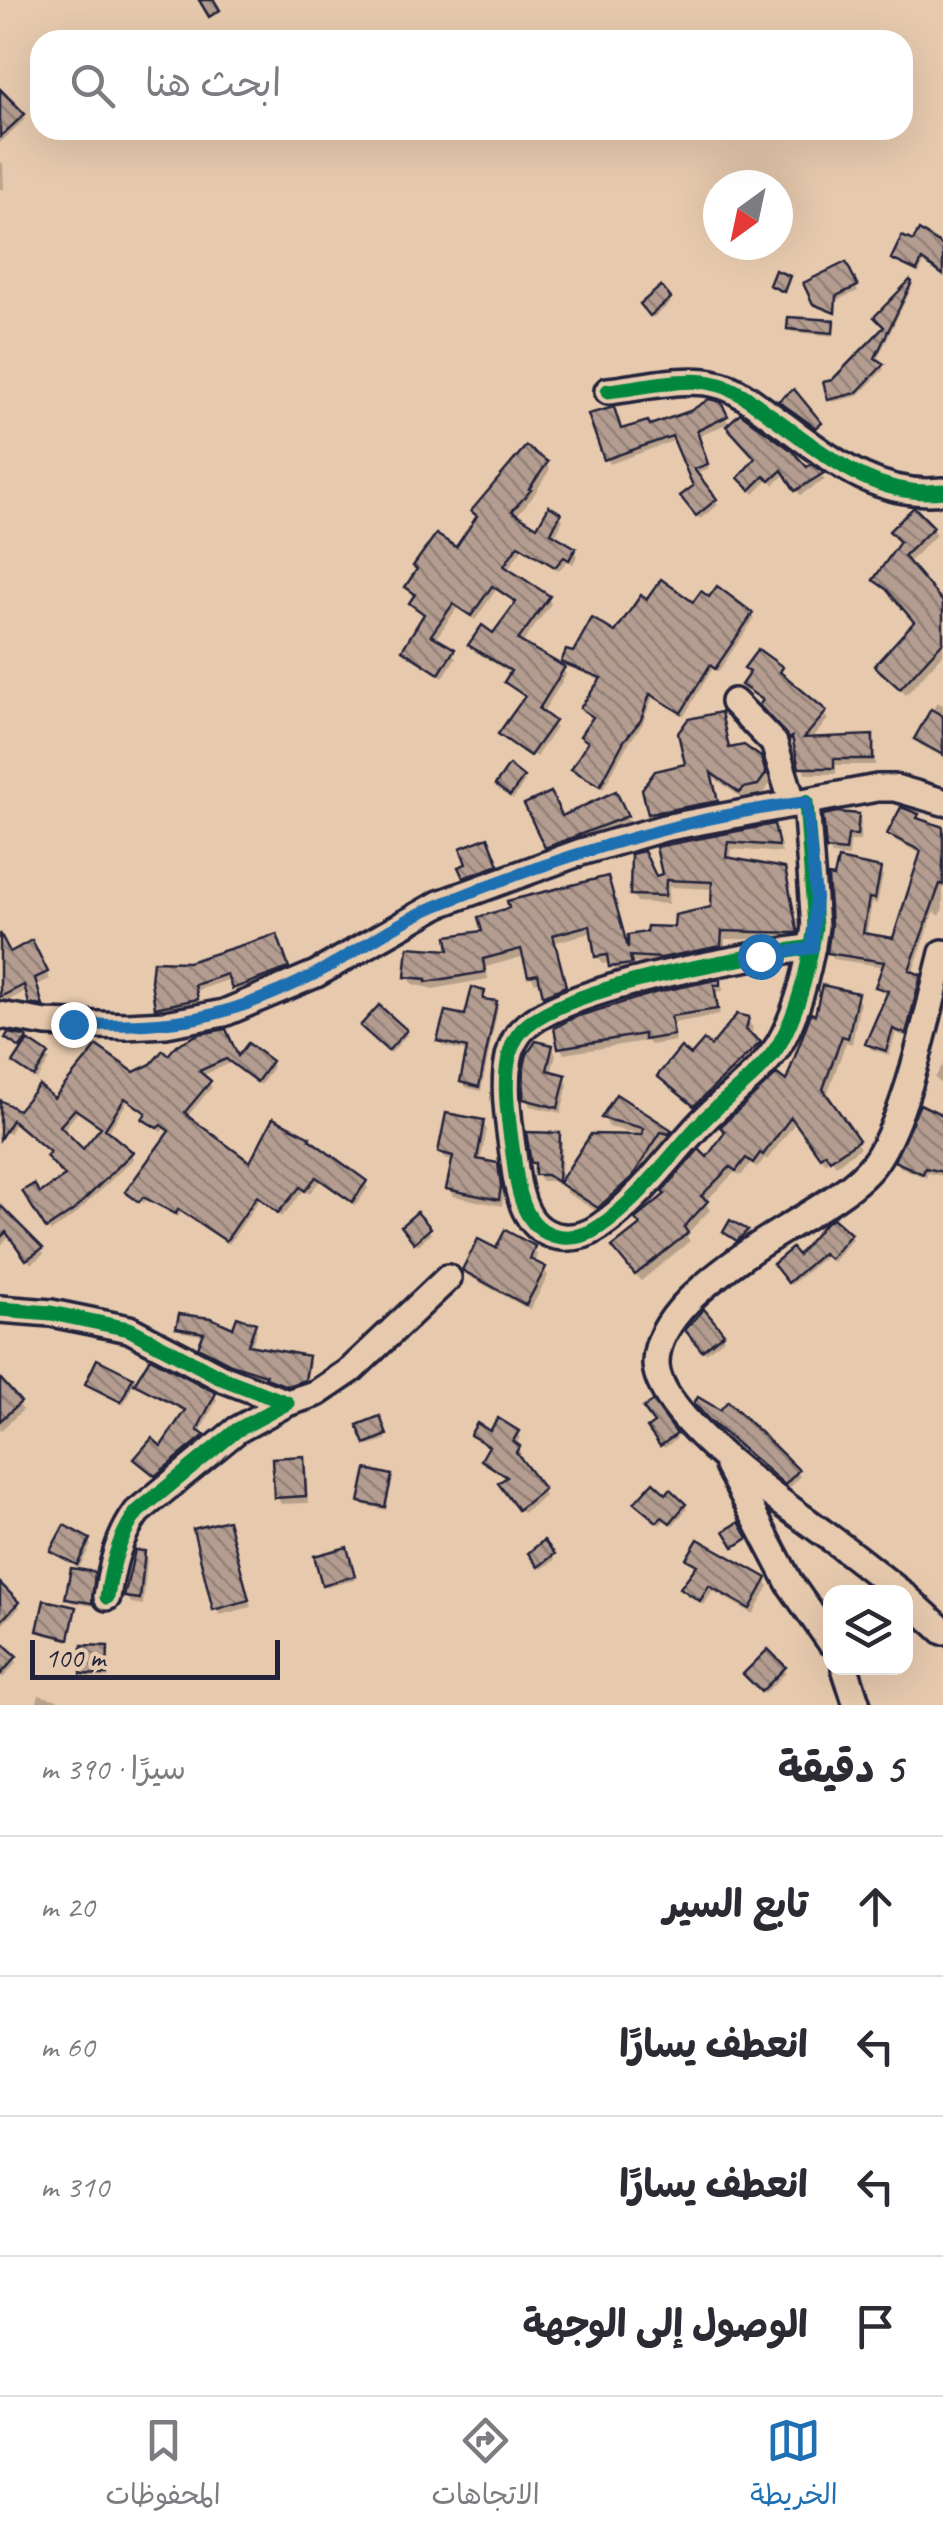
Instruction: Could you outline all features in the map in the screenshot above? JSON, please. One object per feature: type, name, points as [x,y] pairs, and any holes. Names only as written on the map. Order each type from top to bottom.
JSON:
[{"type":"street","points":[[608,391],[686,383],[719,384],[834,460],[878,484],[911,493],[943,491]]},
{"type":"street","points":[[734,702],[774,743],[800,803],[816,898],[812,948],[790,1022],[768,1060],[602,1225],[579,1236],[560,1237],[530,1218],[519,1196],[507,1072],[512,1046],[527,1024],[556,1007],[596,992],[812,948]]},
{"type":"street","points":[[2,1017],[126,1026],[224,1014],[316,974],[439,904],[632,835],[877,788],[896,788],[943,802]]},
{"type":"street","points":[[890,1585],[724,1457],[668,1395],[656,1366],[660,1345],[672,1321],[703,1286],[770,1236],[855,1182],[877,1160],[912,1069],[943,953]]},
{"type":"street","points":[[107,1597],[114,1556],[137,1512],[236,1430],[333,1384],[448,1278]]},
{"type":"street","points":[[0,1308],[51,1312],[142,1333],[224,1379],[287,1404]]},
{"type":"street","points":[[724,1457],[790,1584],[823,1632]]},
{"type":"street","points":[[913,1604],[943,1631]]},
{"type":"street","points":[[847,1675],[857,1705]]},
{"type":"building","points":[[199,0],[214,0],[220,10],[209,17]]},
{"type":"building","points":[[0,89],[25,114],[0,137]]},
{"type":"building","points":[[919,230],[943,246],[943,275],[922,260],[917,271],[891,259],[902,236],[913,241]]},
{"type":"building","points":[[846,262],[858,286],[836,296],[835,313],[813,304],[803,283]]},
{"type":"building","points":[[775,270],[790,276],[784,292],[769,285]]},
{"type":"building","points":[[910,280],[875,358],[884,364],[856,393],[828,400],[823,382],[832,380],[884,327],[874,317]]},
{"type":"building","points":[[661,286],[671,298],[650,316],[640,304]]},
{"type":"building","points":[[788,317],[834,320],[833,333],[787,329]]},
{"type":"building","points":[[794,389],[822,423],[816,428],[778,401]]},
{"type":"building","points":[[709,399],[721,402],[728,416],[697,431],[708,464],[694,469],[717,499],[696,516],[680,496],[693,486],[672,436],[604,460],[588,414],[614,407],[621,429],[648,421],[650,425],[690,411]]},
{"type":"building","points":[[740,413],[791,450],[807,467],[811,464],[824,473],[795,491],[782,470],[770,481],[764,476],[750,490],[738,478],[755,458],[726,426]]},
{"type":"building","points":[[526,446],[548,462],[512,511],[537,527],[549,506],[561,513],[551,533],[576,548],[569,560],[564,557],[555,567],[518,545],[504,566],[550,596],[518,640],[565,667],[539,709],[555,721],[530,756],[498,734],[525,696],[504,682],[511,671],[468,645],[482,625],[493,633],[516,602],[492,586],[471,616],[453,604],[431,635],[455,649],[439,674],[402,650],[424,614],[409,603],[415,594],[405,587],[417,569],[413,566],[436,534],[456,547],[477,516],[471,511]]},
{"type":"building","points":[[914,507],[934,527],[904,556],[943,602],[943,642],[900,689],[874,666],[914,622],[886,589],[873,580],[900,542],[889,531]]},
{"type":"building","points":[[661,579],[693,602],[701,591],[709,597],[717,586],[753,613],[715,669],[710,665],[681,713],[650,694],[641,720],[624,741],[600,786],[571,769],[588,742],[580,736],[593,717],[580,708],[601,678],[561,662],[566,650],[573,652],[592,618],[615,632],[641,595],[647,599]]},
{"type":"building","points":[[758,649],[783,667],[780,672],[827,711],[804,738],[873,735],[873,759],[834,759],[834,768],[799,768],[792,737],[759,705],[763,700],[741,685],[750,672],[744,668]]},
{"type":"building","points":[[931,709],[943,716],[943,755],[914,739]]},
{"type":"building","points":[[721,712],[729,748],[744,745],[761,757],[766,774],[758,785],[743,788],[740,793],[711,773],[718,801],[648,814],[642,789],[655,771],[685,764],[678,733],[688,719]]},
{"type":"building","points":[[509,765],[524,777],[510,796],[495,785]]},
{"type":"building","points":[[616,791],[628,816],[545,848],[524,804],[551,792],[562,816]]},
{"type":"building","points":[[901,807],[919,814],[917,818],[943,827],[943,885],[940,884],[909,970],[921,975],[906,1034],[893,1029],[886,1051],[865,1044],[888,991],[875,987],[884,962],[827,953],[831,926],[828,876],[834,877],[838,859],[881,868],[875,899],[869,898],[863,933],[893,938],[921,851],[887,834]]},
{"type":"building","points":[[859,814],[857,835],[848,835],[846,851],[826,849],[823,815]]},
{"type":"building","points":[[774,824],[779,846],[728,842],[726,857],[785,868],[798,933],[722,931],[721,946],[661,958],[630,956],[632,964],[609,967],[607,955],[595,957],[590,925],[553,935],[566,986],[543,996],[538,974],[528,976],[521,949],[483,959],[485,972],[426,982],[405,977],[408,947],[449,950],[447,936],[482,931],[478,917],[509,908],[507,901],[608,876],[628,948],[628,935],[646,932],[647,926],[674,927],[675,915],[711,907],[712,882],[666,880],[665,896],[630,895],[631,854],[644,851],[656,876],[662,874],[656,847]]},
{"type":"building","points":[[488,837],[499,865],[463,878],[458,867],[466,864],[460,848]]},
{"type":"building","points":[[0,933],[10,952],[32,940],[48,972],[35,978],[43,1006],[29,1004],[24,985],[0,997]]},
{"type":"building","points":[[277,934],[289,968],[232,989],[227,974],[195,985],[198,999],[155,1008],[153,961],[188,962]]},
{"type":"building","points":[[720,979],[720,985],[714,985],[718,1009],[671,1016],[674,1035],[644,1040],[644,1034],[558,1048],[554,1028],[575,1017],[658,992]]},
{"type":"building","points":[[822,985],[858,993],[848,1038],[842,1036],[823,1089],[859,1140],[830,1160],[825,1153],[820,1157],[791,1117],[763,1155],[760,1153],[753,1163],[746,1158],[736,1171],[730,1167],[701,1196],[708,1201],[684,1227],[688,1233],[635,1275],[612,1247],[640,1225],[635,1219],[665,1194],[662,1192],[699,1149],[707,1157],[725,1132],[721,1126],[777,1074],[786,1081],[811,1013],[815,1015]]},
{"type":"building","points":[[472,987],[485,991],[483,999],[497,1001],[479,1087],[460,1082],[467,1048],[437,1041],[445,1011],[465,1015]]},
{"type":"building","points":[[379,1005],[407,1030],[388,1051],[360,1026]]},
{"type":"building","points":[[737,1014],[749,1017],[746,1030],[761,1042],[694,1106],[657,1076],[681,1047],[691,1055],[704,1040],[711,1046]]},
{"type":"building","points":[[226,1029],[238,1056],[248,1043],[272,1061],[257,1082],[226,1059],[199,1071],[211,1081],[185,1112],[189,1117],[250,1162],[273,1118],[310,1137],[367,1181],[352,1202],[316,1177],[305,1191],[300,1187],[278,1213],[257,1196],[226,1241],[178,1209],[176,1214],[143,1197],[139,1202],[125,1192],[169,1131],[142,1119],[146,1113],[125,1098],[105,1129],[133,1152],[74,1210],[46,1229],[22,1191],[34,1184],[40,1193],[65,1176],[46,1156],[50,1152],[12,1120],[0,1139],[0,1100],[18,1110],[39,1085],[54,1098],[97,1046],[134,1072],[151,1064],[163,1050],[168,1055],[177,1045],[199,1034]],"holes":[[[75,1109],[101,1127],[83,1149],[60,1126]]]},
{"type":"building","points":[[8,1033],[27,1038],[20,1048],[5,1038]]},
{"type":"building","points":[[28,1040],[49,1054],[34,1077],[13,1063]]},
{"type":"building","points":[[536,1041],[553,1045],[547,1070],[566,1075],[558,1108],[523,1099],[524,1067]]},
{"type":"building","points":[[616,1094],[672,1130],[669,1134],[661,1132],[632,1177],[598,1208],[559,1183],[591,1134],[642,1135],[643,1128],[601,1118]]},
{"type":"building","points":[[920,1104],[943,1115],[943,1172],[925,1168],[923,1174],[894,1161]]},
{"type":"building","points":[[446,1113],[484,1120],[477,1159],[498,1163],[499,1200],[446,1189],[453,1156],[438,1152]]},
{"type":"building","points":[[526,1132],[560,1133],[558,1182],[547,1175],[535,1175]]},
{"type":"building","points":[[0,1205],[43,1248],[26,1260],[6,1232],[0,1238]]},
{"type":"building","points":[[417,1212],[431,1228],[414,1243],[401,1226]]},
{"type":"building","points":[[833,1218],[851,1234],[830,1259],[823,1253],[788,1283],[773,1264],[792,1248],[798,1255]]},
{"type":"building","points":[[730,1220],[748,1230],[737,1241],[723,1232]]},
{"type":"building","points":[[505,1230],[535,1246],[530,1259],[546,1267],[526,1305],[462,1270],[478,1239],[496,1248]]},
{"type":"building","points":[[704,1309],[724,1333],[702,1351],[685,1330]]},
{"type":"building","points":[[179,1314],[211,1318],[233,1328],[237,1317],[256,1323],[248,1345],[309,1356],[305,1380],[287,1386],[198,1347],[204,1333],[176,1328]]},
{"type":"building","points":[[150,1358],[216,1393],[197,1430],[205,1435],[155,1476],[134,1459],[152,1438],[161,1446],[185,1410],[134,1384]]},
{"type":"building","points":[[97,1359],[133,1377],[121,1402],[85,1384]]},
{"type":"building","points":[[0,1378],[21,1402],[0,1421]]},
{"type":"building","points":[[698,1397],[720,1410],[728,1401],[799,1470],[785,1485],[709,1420],[694,1403]]},
{"type":"building","points":[[653,1401],[677,1434],[660,1446],[647,1428],[654,1423],[643,1408]]},
{"type":"building","points":[[380,1416],[387,1435],[365,1444],[357,1425]]},
{"type":"building","points":[[498,1418],[519,1431],[513,1441],[520,1446],[516,1452],[544,1489],[518,1510],[498,1483],[507,1477],[481,1460],[489,1446],[470,1435],[477,1423],[490,1431]]},
{"type":"building","points":[[304,1456],[306,1496],[274,1498],[272,1458]]},
{"type":"building","points":[[366,1469],[392,1475],[385,1507],[359,1502]]},
{"type":"building","points":[[653,1482],[666,1494],[670,1489],[686,1504],[670,1523],[662,1517],[657,1522],[634,1503]]},
{"type":"building","points":[[228,1520],[249,1600],[213,1610],[193,1529]]},
{"type":"building","points":[[739,1522],[748,1538],[734,1547],[724,1531]]},
{"type":"building","points":[[64,1525],[90,1539],[77,1565],[50,1551]]},
{"type":"building","points":[[698,1539],[767,1578],[750,1609],[709,1586],[700,1601],[680,1588],[697,1565],[686,1559]]},
{"type":"building","points":[[544,1540],[555,1554],[538,1567],[528,1553]]},
{"type":"building","points":[[347,1547],[355,1576],[322,1585],[314,1556]]},
{"type":"building","points":[[135,1550],[145,1551],[140,1599],[124,1597]]},
{"type":"building","points":[[71,1568],[95,1572],[92,1603],[65,1599]]},
{"type":"building","points":[[0,1583],[19,1602],[0,1622]]},
{"type":"building","points":[[44,1600],[76,1607],[69,1639],[37,1631]]},
{"type":"building","points":[[0,1641],[17,1656],[0,1675]]},
{"type":"building","points":[[82,1645],[108,1646],[107,1675],[81,1674]]},
{"type":"building","points":[[768,1649],[786,1667],[761,1692],[743,1674]]},
{"type":"cycle path","points":[[608,391],[691,381],[723,386],[738,392],[850,470],[894,488],[943,491]]},
{"type":"cycle path","points":[[806,802],[815,927],[813,942],[810,957],[802,987],[780,1043],[763,1066],[700,1124],[613,1217],[591,1232],[573,1237],[551,1234],[533,1222],[519,1191],[507,1100],[508,1064],[518,1035],[537,1018],[609,988],[701,966],[783,951],[812,947]]},
{"type":"cycle path","points":[[0,1309],[51,1313],[129,1329],[224,1379],[287,1403],[237,1430],[137,1512],[117,1552],[107,1597]]},
{"type":"route","points":[[73,1024],[166,1024],[224,1014],[316,974],[439,904],[632,835],[806,802],[816,898],[812,948],[760,956]]}]
